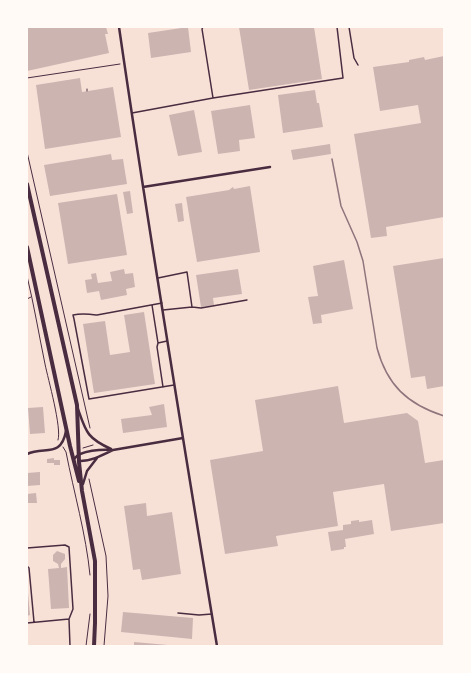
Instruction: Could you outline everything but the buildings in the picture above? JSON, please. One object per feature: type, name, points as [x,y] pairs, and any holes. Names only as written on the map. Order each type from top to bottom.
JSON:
[{"type":"main road","points":[[27,184],[77,405],[78,455],[82,491],[95,561],[96,622],[94,646]]},
{"type":"main road","points":[[27,247],[66,429],[82,491]]},
{"type":"street","points":[[119,27],[217,646]]},
{"type":"street","points":[[144,187],[270,166]]},
{"type":"street","points":[[77,405],[88,435],[97,442],[113,450]]},
{"type":"street","points":[[27,454],[58,448],[64,439],[66,429]]},
{"type":"street","points":[[113,450],[85,461],[79,462],[73,459],[84,453],[113,450],[183,438]]},
{"type":"street","points":[[82,491],[84,476],[88,468],[98,457]]},
{"type":"lane","points":[[204,27],[202,29],[213,98]]},
{"type":"lane","points":[[132,113],[213,98],[343,78],[337,27]]},
{"type":"lane","points":[[349,27],[354,58],[358,65]]},
{"type":"lane","points":[[158,278],[187,272],[192,307]]},
{"type":"lane","points":[[163,310],[192,307],[201,308],[247,300]]},
{"type":"lane","points":[[162,303],[97,315],[87,313],[73,315],[90,399],[175,385]]},
{"type":"lane","points":[[152,305],[158,343],[156,349],[163,387]]},
{"type":"lane","points":[[158,343],[168,341]]},
{"type":"lane","points":[[27,548],[65,545],[69,547],[73,609],[69,619],[70,646]]},
{"type":"lane","points":[[27,566],[34,622]]},
{"type":"lane","points":[[178,614],[212,614]]},
{"type":"lane","points":[[27,623],[69,619]]},
{"type":"path","points":[[27,78],[124,63]]},
{"type":"path","points":[[27,152],[91,430]]},
{"type":"path","points":[[27,276],[57,422],[59,433],[58,440]]},
{"type":"path","points":[[27,299],[32,297]]},
{"type":"path","points":[[84,447],[84,453]]},
{"type":"path","points":[[66,452],[88,555],[90,576]]},
{"type":"path","points":[[88,468],[91,470],[88,475],[106,556],[108,596],[104,646]]},
{"type":"path","points":[[86,646],[90,612]]},
{"type":"railway","points":[[332,159],[341,206],[357,242],[363,261],[377,348],[386,373],[400,391],[409,399],[419,406],[444,416]]}]
